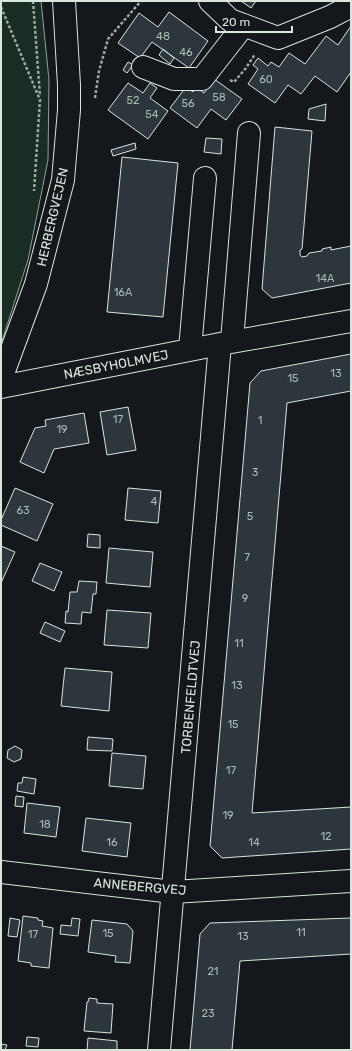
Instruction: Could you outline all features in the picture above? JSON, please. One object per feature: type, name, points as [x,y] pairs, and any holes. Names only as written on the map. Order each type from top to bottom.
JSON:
[{"type":"street","name":"HERBERGVEJEN","points":[[1,379],[36,284],[63,180],[69,110],[64,1]]},
{"type":"street","points":[[210,1],[230,20],[278,38],[330,17],[351,6]]},
{"type":"street","points":[[143,67],[174,79],[202,80],[244,25]]},
{"type":"street","points":[[226,343],[249,133]]},
{"type":"street","points":[[190,349],[205,178]]},
{"type":"street","name":"NÆSBYHOLMVEJ","points":[[1,387],[190,349],[351,321]]},
{"type":"street","name":"TORBENFELDTVEJ","points":[[159,1050],[226,343]]},
{"type":"street","name":"ANNEBERGVEJ","points":[[1,872],[173,892],[351,881]]},
{"type":"path","points":[[34,1],[40,100],[34,192]]},
{"type":"path","points":[[69,110],[95,98],[99,71],[108,39],[142,1]]},
{"type":"path","points":[[1,7],[40,100]]},
{"type":"green space","points":[[1,1],[41,1],[49,80],[48,160],[28,260],[1,344]]},
{"type":"building","points":[[241,1],[256,1],[251,8]]},
{"type":"building","points":[[169,12],[208,41],[189,68],[152,42],[140,58],[118,43],[139,13],[158,27]]},
{"type":"building","points":[[351,26],[351,72],[337,92],[315,76],[301,94],[288,85],[275,103],[248,84],[258,69],[253,65],[258,58],[268,66],[271,62],[279,67],[289,53],[305,64],[326,36],[338,45]]},
{"type":"building","points":[[163,49],[174,58],[170,64],[159,55]]},
{"type":"building","points":[[128,62],[133,65],[127,73],[123,70]]},
{"type":"building","points":[[214,79],[242,99],[226,120],[211,109],[197,128],[170,108],[186,87],[193,92],[196,87],[204,93]]},
{"type":"building","points":[[128,83],[143,93],[150,83],[157,88],[150,98],[168,111],[148,139],[108,110]]},
{"type":"building","points":[[326,104],[325,121],[308,119],[309,109]]},
{"type":"building","points":[[275,127],[312,131],[302,249],[300,250],[300,255],[302,257],[307,256],[309,253],[322,251],[322,249],[331,247],[331,250],[351,246],[351,283],[272,298],[262,289]]},
{"type":"building","points":[[206,138],[222,139],[221,154],[204,152]]},
{"type":"building","points":[[135,143],[136,149],[113,156],[111,150]]},
{"type":"building","points":[[122,157],[178,163],[163,317],[107,312]]},
{"type":"building","points":[[351,354],[351,391],[287,403],[252,813],[351,807],[351,849],[222,858],[210,846],[250,383],[261,371]]},
{"type":"building","points":[[128,407],[136,450],[107,455],[100,412]]},
{"type":"building","points":[[84,413],[89,443],[54,449],[44,473],[20,462],[35,428],[46,426],[45,420]]},
{"type":"building","points":[[15,488],[53,504],[37,541],[1,525],[1,520]]},
{"type":"building","points":[[128,488],[161,491],[158,523],[125,520]]},
{"type":"building","points":[[88,534],[100,535],[100,548],[87,547]]},
{"type":"building","points":[[1,546],[15,552],[1,583]]},
{"type":"building","points":[[109,548],[153,552],[150,587],[106,583]]},
{"type":"building","points":[[40,563],[62,572],[54,591],[32,581]]},
{"type":"building","points":[[79,581],[97,582],[96,594],[93,594],[91,613],[82,612],[81,624],[65,623],[66,611],[68,612],[70,592],[77,592]]},
{"type":"building","points":[[107,610],[151,613],[148,648],[104,645]]},
{"type":"building","points":[[45,622],[65,631],[60,642],[40,633]]},
{"type":"building","points":[[65,668],[112,672],[109,711],[61,706]]},
{"type":"building","points":[[88,737],[113,739],[112,751],[87,750]]},
{"type":"building","points":[[15,746],[22,750],[21,759],[14,762],[7,758],[8,750]]},
{"type":"building","points":[[112,753],[146,756],[143,789],[109,786]]},
{"type":"building","points":[[23,777],[36,779],[34,794],[17,791],[18,783],[22,783]]},
{"type":"building","points":[[16,796],[24,797],[23,807],[15,806]]},
{"type":"building","points":[[27,803],[60,807],[56,837],[24,833]]},
{"type":"building","points":[[86,818],[131,823],[127,857],[82,851]]},
{"type":"building","points":[[23,916],[38,918],[38,920],[43,921],[42,926],[53,928],[49,968],[31,966],[31,963],[18,961]]},
{"type":"building","points":[[10,918],[20,920],[17,937],[8,936]]},
{"type":"building","points":[[72,918],[80,919],[78,936],[60,934],[61,925],[71,926]]},
{"type":"building","points":[[351,918],[351,954],[240,961],[232,1050],[190,1050],[200,934],[210,923]]},
{"type":"building","points":[[92,920],[127,924],[133,931],[130,963],[115,962],[116,956],[88,952]]},
{"type":"building","points":[[89,998],[97,999],[97,1003],[113,1004],[111,1033],[84,1031],[87,1002]]},
{"type":"building","points":[[27,1037],[39,1038],[38,1047],[26,1046]]},
{"type":"building","points":[[88,1038],[117,1041],[117,1050],[87,1050]]},
{"type":"building","points":[[1,1044],[7,1045],[5,1050],[1,1050]]}]
